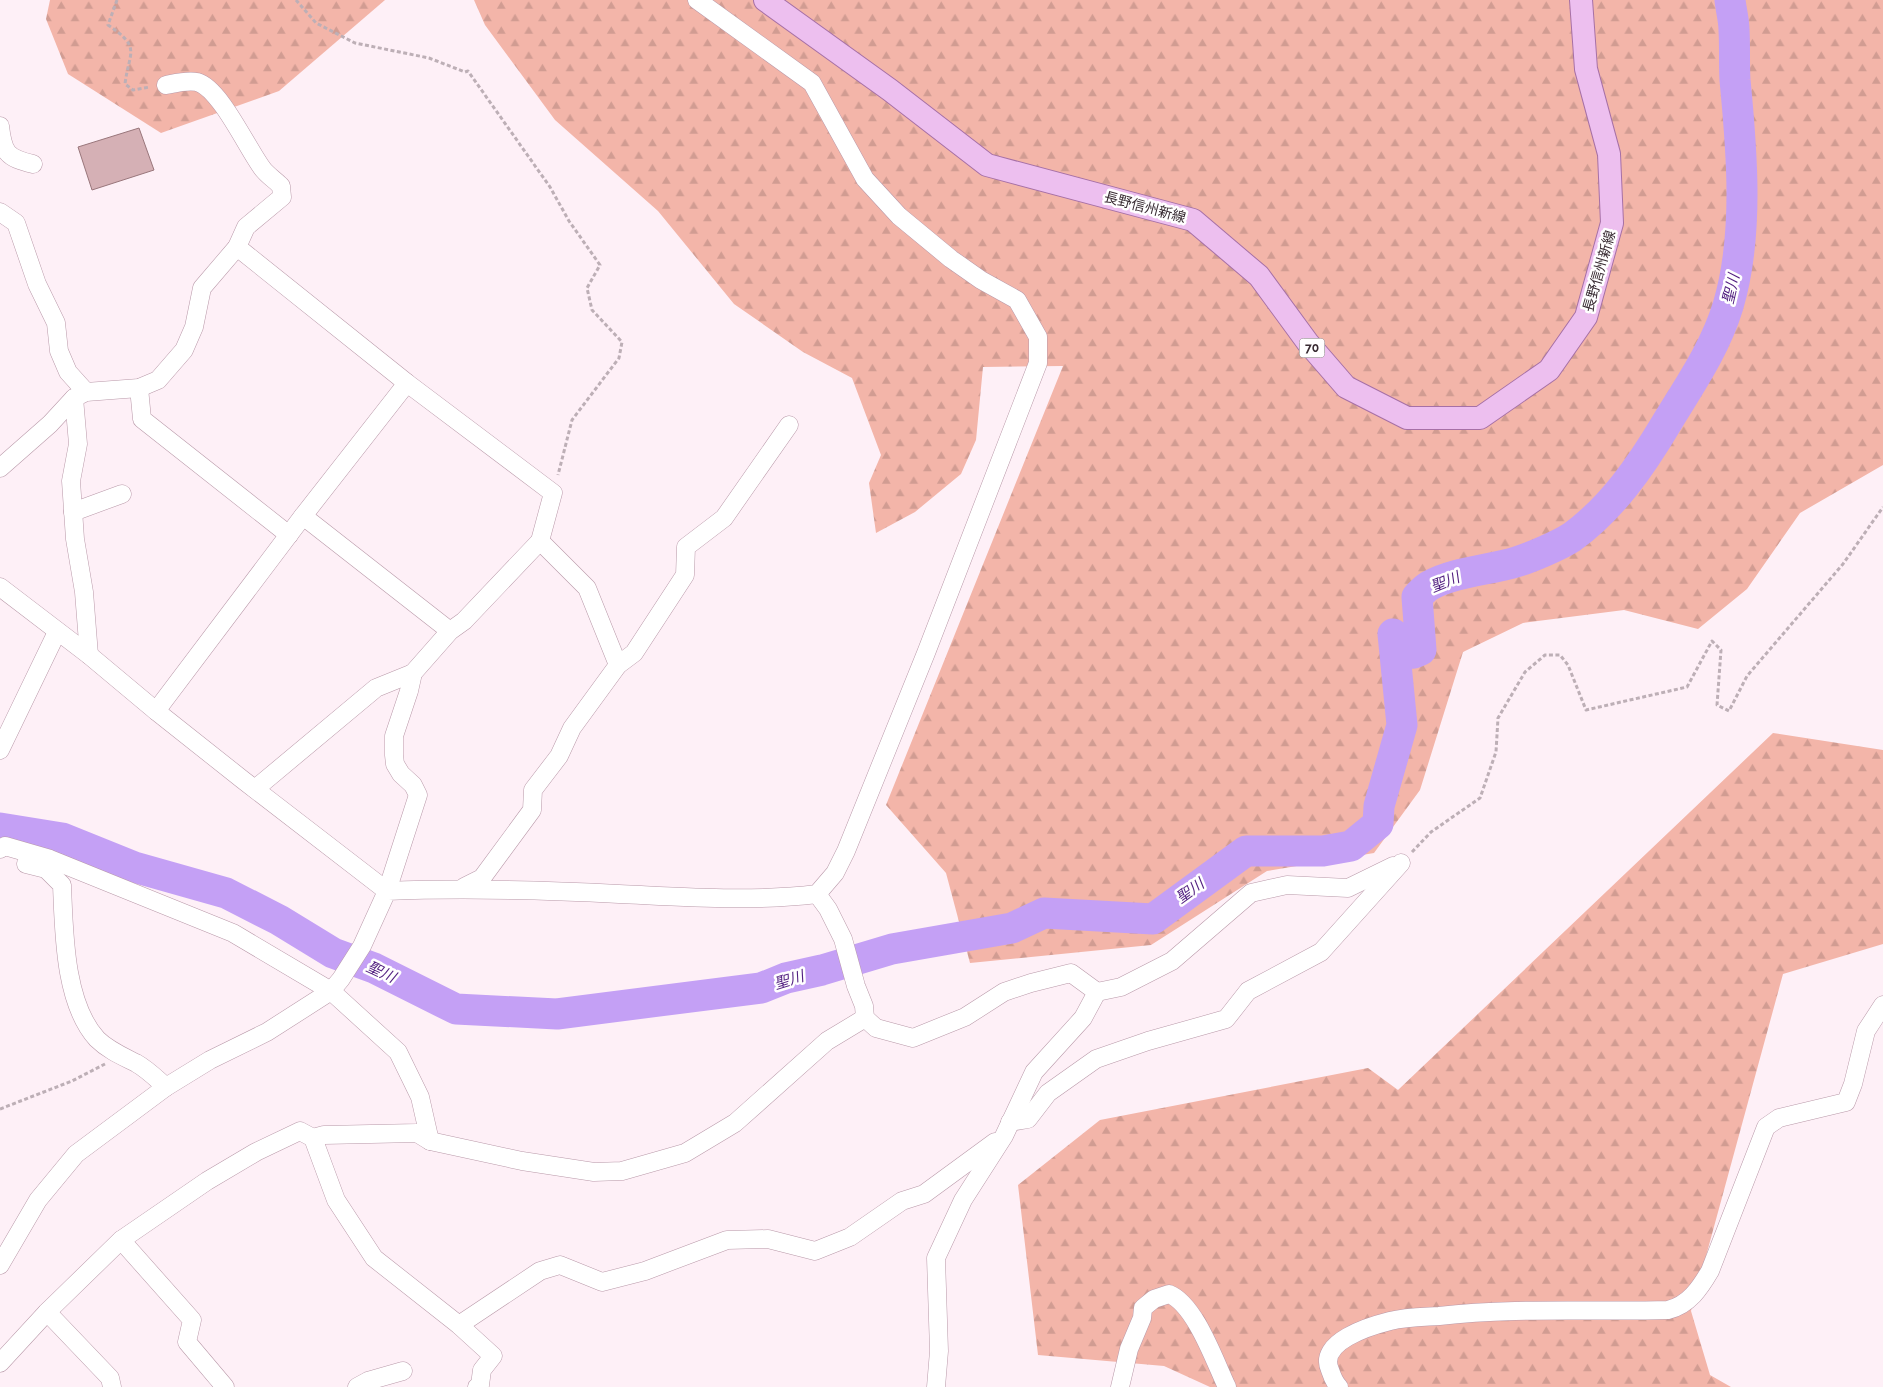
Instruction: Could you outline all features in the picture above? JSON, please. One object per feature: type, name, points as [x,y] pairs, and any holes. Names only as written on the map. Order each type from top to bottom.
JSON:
[{"type":"main road","name":"長野信州新線","points":[[764,0],[890,90],[987,165],[1192,220],[1259,276],[1308,343],[1346,387],[1407,418],[1480,418],[1549,370],[1586,317],[1612,223],[1609,154],[1586,68],[1581,0]]},
{"type":"street","points":[[0,587],[56,632],[89,655],[255,789],[388,891],[461,888],[691,897],[783,898],[817,894],[835,873],[846,851],[926,653],[1038,363],[1038,337],[1017,300],[980,280],[951,259],[899,216],[864,179],[812,83],[697,0]]},
{"type":"street","points":[[0,468],[80,395],[139,388],[158,380],[184,350],[194,327],[202,288],[237,247],[246,227],[282,197],[282,186],[262,169],[238,129],[207,88],[198,83],[190,82],[166,84]]},
{"type":"street","points":[[0,126],[1,140],[8,154],[20,161],[34,164]]},
{"type":"street","points":[[0,212],[16,223],[38,284],[56,323],[59,351],[80,395],[78,444],[71,481],[75,539],[84,592],[89,655]]},
{"type":"street","points":[[237,247],[407,383],[553,493],[540,541],[495,590],[464,621],[450,631],[413,673],[376,688],[255,789]]},
{"type":"street","points":[[156,711],[303,516],[407,383]]},
{"type":"street","points":[[139,388],[142,419],[289,535]]},
{"type":"street","points":[[461,888],[482,878],[521,827],[532,810],[533,790],[559,756],[572,728],[618,665],[634,653],[685,575],[686,547],[724,518],[789,425]]},
{"type":"street","points":[[73,512],[122,494]]},
{"type":"street","points":[[303,516],[450,631]]},
{"type":"street","points":[[540,541],[587,588],[618,665]]},
{"type":"street","points":[[0,750],[56,632]]},
{"type":"street","points":[[0,1265],[38,1200],[76,1154],[166,1086],[210,1060],[268,1032],[336,985],[362,946],[388,891],[418,795],[413,785],[400,774],[395,764],[394,755],[394,736],[413,673]]},
{"type":"street","points":[[0,849],[5,846],[50,859],[233,933],[336,985],[398,1052],[420,1097],[430,1140]]},
{"type":"street","points":[[0,857],[46,869],[62,885],[65,953],[80,1015],[97,1039],[120,1057],[137,1064],[166,1086]]},
{"type":"street","points":[[817,894],[828,909],[843,939],[856,986],[864,1006],[865,1018],[876,1028],[913,1038],[964,1017],[1004,992],[1030,983],[1071,973],[1097,992],[1121,987],[1172,961],[1251,893],[1287,885],[1348,888],[1401,863]]},
{"type":"street","points":[[459,1325],[540,1271],[560,1265],[602,1282],[645,1271],[727,1240],[768,1239],[815,1251],[850,1238],[902,1201],[924,1194],[1007,1129],[1028,1119],[1048,1093],[1096,1059],[1148,1041],[1226,1019],[1248,991],[1321,952],[1401,863]]},
{"type":"street","points":[[936,1387],[939,1351],[936,1258],[963,1200],[1007,1129],[1034,1072],[1083,1018],[1097,992]]},
{"type":"street","points":[[1339,1387],[1328,1366],[1329,1353],[1347,1337],[1391,1321],[1457,1314],[1516,1311],[1668,1310],[1677,1308],[1686,1302],[1697,1292],[1710,1271],[1766,1127],[1779,1118],[1846,1102],[1853,1084],[1866,1031],[1883,1005]]},
{"type":"street","points":[[313,1138],[324,1135],[418,1134],[430,1140],[522,1161],[594,1172],[622,1171],[685,1153],[735,1123],[827,1041],[865,1018]]},
{"type":"street","points":[[0,1363],[47,1312],[121,1240],[206,1181],[256,1152],[300,1131],[313,1138],[336,1200],[374,1258],[459,1325],[493,1356],[482,1370],[480,1385],[477,1387]]},
{"type":"street","points":[[121,1240],[192,1320],[187,1342],[226,1387]]},
{"type":"street","points":[[1120,1387],[1129,1349],[1142,1318],[1143,1308],[1154,1299],[1169,1294],[1179,1299],[1194,1320],[1227,1387]]},
{"type":"street","points":[[47,1312],[110,1378],[112,1387]]},
{"type":"street","points":[[357,1387],[368,1381],[403,1371]]},
{"type":"path","points":[[117,0],[108,25],[125,39],[131,47],[130,64],[125,84],[133,90],[166,84]]},
{"type":"path","points":[[296,0],[316,23],[355,43],[429,58],[465,72],[468,71],[550,187],[569,221],[600,265],[587,288],[592,310],[622,342],[618,358],[572,420],[553,493]]},
{"type":"path","points":[[1401,863],[1431,832],[1480,798],[1496,752],[1498,718],[1525,672],[1545,655],[1560,655],[1568,665],[1586,710],[1687,687],[1712,641],[1721,650],[1717,705],[1729,711],[1747,676],[1843,564],[1883,507]]},
{"type":"path","points":[[0,1109],[72,1081],[120,1057]]},
{"type":"green space","points":[[50,0],[385,0],[279,91],[161,133],[68,74],[46,19]]},
{"type":"green space","points":[[474,0],[1883,0],[1883,465],[1800,513],[1747,589],[1698,629],[1624,610],[1523,623],[1463,652],[1420,790],[1374,853],[1267,871],[1151,945],[970,963],[946,873],[886,805],[1063,366],[983,367],[976,440],[961,474],[915,512],[876,533],[869,483],[881,455],[852,378],[803,352],[734,304],[658,211],[555,120],[485,25]]},
{"type":"green space","points":[[1773,733],[1883,750],[1883,944],[1783,974],[1691,1311],[1710,1375],[1731,1387],[1210,1387],[1164,1366],[1038,1355],[1018,1185],[1100,1120],[1368,1068],[1398,1090]]},
{"type":"building","points":[[139,128],[154,170],[92,190],[78,147]]},
{"type":"waterway","name":"聖川","points":[[0,828],[62,838],[134,867],[226,893],[279,920],[333,953],[374,968],[456,1009],[557,1014],[761,988],[786,978],[822,970],[892,949],[1012,928],[1044,913],[1153,919],[1246,851],[1323,851],[1351,846],[1378,824],[1379,806],[1402,725],[1393,634],[1414,653],[1421,650],[1417,597],[1429,586],[1449,577],[1506,565],[1537,554],[1567,540],[1586,526],[1613,500],[1636,471],[1709,352],[1723,322],[1735,279],[1739,251],[1742,194],[1740,136],[1735,80],[1734,26],[1730,0]]}]
